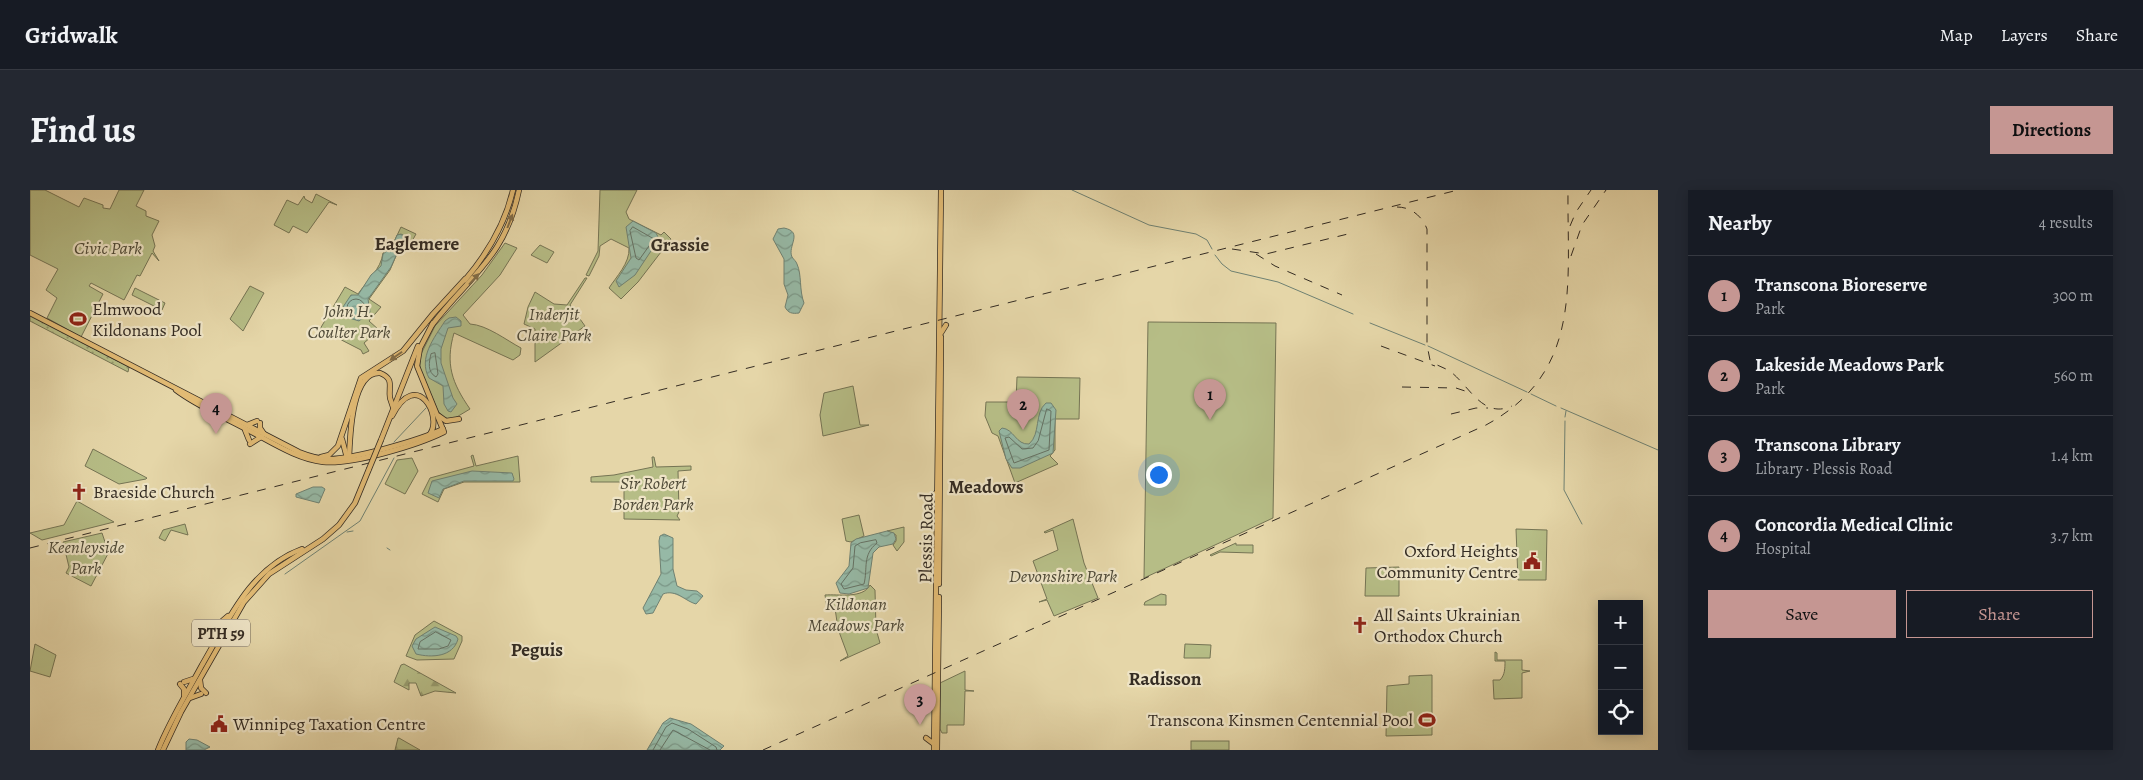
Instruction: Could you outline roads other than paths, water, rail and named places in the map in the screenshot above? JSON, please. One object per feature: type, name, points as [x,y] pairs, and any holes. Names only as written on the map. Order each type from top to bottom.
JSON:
[{"type":"main road","name":"PTH 59","points":[[450,304],[465,279],[485,256],[497,236],[513,190]]},
{"type":"main road","name":"PTH 59","points":[[158,750],[236,611],[269,574],[334,530],[348,514],[359,496],[414,354],[433,323],[480,272],[498,248],[510,222],[519,190]]},
{"type":"main road","name":"Plessis Road","points":[[936,750],[934,744],[934,724],[941,190]]},
{"type":"main road","points":[[315,458],[333,452],[342,435],[355,388],[360,378],[403,351],[465,279]]},
{"type":"main road","points":[[30,313],[167,383],[185,397],[310,460],[330,462],[442,431]]},
{"type":"main road","points":[[433,323],[420,348],[417,363],[434,414],[442,431]]},
{"type":"main road","points":[[941,333],[946,325]]},
{"type":"main road","name":"Plessis Road","points":[[936,750],[941,333],[939,326]]},
{"type":"main road","points":[[348,458],[354,408],[363,382],[369,375],[380,373],[388,378],[392,386],[390,398],[393,408]]},
{"type":"main road","points":[[396,400],[415,395],[424,398],[434,414],[445,421],[459,419]]},
{"type":"main road","points":[[381,440],[398,404],[406,397]]},
{"type":"main road","points":[[427,436],[434,428],[434,414]]},
{"type":"main road","points":[[245,426],[258,422],[264,436],[315,458],[333,459],[369,455],[397,448],[442,431]]},
{"type":"main road","points":[[245,426],[249,442],[264,436]]},
{"type":"main road","points":[[342,435],[342,445],[348,458]]},
{"type":"main road","points":[[936,511],[928,501],[937,491]]},
{"type":"main road","points":[[220,639],[231,629],[240,628],[236,621],[236,611]]},
{"type":"main road","points":[[220,639],[219,629],[214,622],[222,621],[236,611]]},
{"type":"main road","points":[[199,676],[204,694],[186,698],[182,683],[199,676]]},
{"type":"main road","name":"PTH 59","points":[[164,750],[186,698]]},
{"type":"main road","points":[[934,724],[927,737],[934,744]]},
{"type":"water","points":[[633,221],[656,233],[659,239],[635,275],[619,287],[616,281],[631,258],[626,227]]},
{"type":"water","points":[[778,229],[790,230],[794,236],[791,253],[799,268],[804,303],[799,313],[790,313],[785,307],[788,295],[784,284],[784,259],[773,239]]},
{"type":"water","points":[[401,234],[407,237],[408,241],[399,249],[391,267],[368,299],[370,312],[359,321],[346,317],[341,310],[351,295],[358,295],[371,275],[381,266],[383,254],[392,247],[397,235]]},
{"type":"water","points":[[456,317],[461,321],[461,326],[448,328],[441,349],[441,363],[453,398],[457,404],[451,412],[448,411],[444,404],[443,386],[429,378],[425,363],[429,348],[436,334],[445,321]]},
{"type":"water","points":[[1046,403],[1051,403],[1056,410],[1053,453],[1020,468],[1012,468],[1006,459],[999,431],[1002,428],[1006,429],[1021,442],[1029,444],[1035,435],[1042,407]]},
{"type":"water","points":[[472,471],[512,473],[514,479],[513,481],[464,481],[443,489],[439,498],[428,493],[432,481]]},
{"type":"water","points":[[313,487],[325,489],[319,503],[296,497],[296,494]]},
{"type":"water","points":[[887,531],[894,533],[896,539],[893,544],[879,547],[873,553],[868,588],[849,594],[840,593],[836,583],[849,566],[851,543],[856,539]]},
{"type":"water","points":[[664,534],[673,538],[673,569],[677,586],[686,590],[697,591],[703,596],[696,604],[676,594],[663,594],[653,613],[646,614],[643,608],[661,574],[659,541],[660,536]]},
{"type":"water","points":[[435,627],[456,636],[458,639],[455,645],[447,653],[441,655],[416,654],[412,646],[416,639]]},
{"type":"water","points":[[670,718],[691,724],[724,746],[720,750],[647,750],[663,723]]},
{"type":"water","points":[[189,739],[197,740],[210,747],[204,750],[186,750],[186,742]]},
{"type":"waterway","points":[[1072,190],[1149,225],[1196,234],[1207,240],[1212,249]]},
{"type":"waterway","points":[[1215,255],[1231,271],[1278,282],[1353,314]]},
{"type":"waterway","points":[[1370,323],[1425,345]]},
{"type":"waterway","points":[[1428,346],[1527,392]]},
{"type":"waterway","points":[[1531,394],[1556,406]]},
{"type":"waterway","points":[[394,442],[426,408]]},
{"type":"waterway","points":[[1561,408],[1658,450]]},
{"type":"waterway","points":[[1565,417],[1566,411]]},
{"type":"waterway","points":[[1565,421],[1564,490],[1582,524]]},
{"type":"waterway","points":[[285,574],[360,521],[394,458]]},
{"type":"waterway","points":[[347,532],[353,531]]},
{"type":"railway","points":[[30,548],[1458,190]]},
{"type":"railway","points":[[763,750],[1486,425],[1517,404],[1540,379],[1554,352],[1563,323],[1567,292],[1568,190]]},
{"type":"railway","points":[[1570,226],[1576,212],[1591,190]]},
{"type":"railway","points":[[1571,256],[1582,225],[1606,190]]},
{"type":"railway","points":[[1397,207],[1402,207],[1415,213],[1427,229],[1427,345],[1430,360],[1451,372],[1485,405],[1502,409],[1512,406]]},
{"type":"railway","points":[[1232,249],[1266,254],[1352,233]]},
{"type":"railway","points":[[1256,254],[1275,266],[1342,295]]},
{"type":"railway","points":[[1381,346],[1435,366]]},
{"type":"railway","points":[[1402,387],[1456,388],[1468,392]]},
{"type":"railway","points":[[1451,414],[1476,408],[1488,408]]},
{"type":"place","name":"Elmwood Kildonans Pool","points":[[78,319]]},
{"type":"place","name":"Transcona Bioreserve","points":[[1210,420]]},
{"type":"place","name":"Lakeside Meadows Park","points":[[1023,430]]},
{"type":"place","name":"Concordia Medical Clinic","points":[[216,434]]},
{"type":"place","name":"Braeside Church","points":[[79,492]]},
{"type":"place","name":"Oxford Heights Community Centre","points":[[1532,561]]},
{"type":"place","name":"All Saints Ukrainian Orthodox Church","points":[[1360,625]]},
{"type":"place","name":"Transcona Kinsmen Centennial Pool","points":[[1427,720]]},
{"type":"place","name":"Winnipeg Taxation Centre","points":[[219,724]]},
{"type":"place","name":"Transcona Library","points":[[920,725]]},
{"type":"district","name":"Eaglemere","points":[[417,243]]},
{"type":"district","name":"Grassie","points":[[680,244]]},
{"type":"district","name":"Meadows","points":[[986,486]]},
{"type":"district","name":"Peguis","points":[[537,649]]},
{"type":"district","name":"Radisson","points":[[1165,678]]},
{"type":"park label","name":"Civic Park","points":[[108,248]]},
{"type":"park label","name":"John H. Coulter Park","points":[[349,321]]},
{"type":"park label","name":"Inderjit Claire Park","points":[[554,324]]},
{"type":"park label","name":"Sir Robert Borden Park","points":[[653,493]]},
{"type":"park label","name":"Keenleyside Park","points":[[86,557]]},
{"type":"park label","name":"Devonshire Park","points":[[1063,576]]},
{"type":"park label","name":"Kildonan Meadows Park","points":[[856,614]]}]
